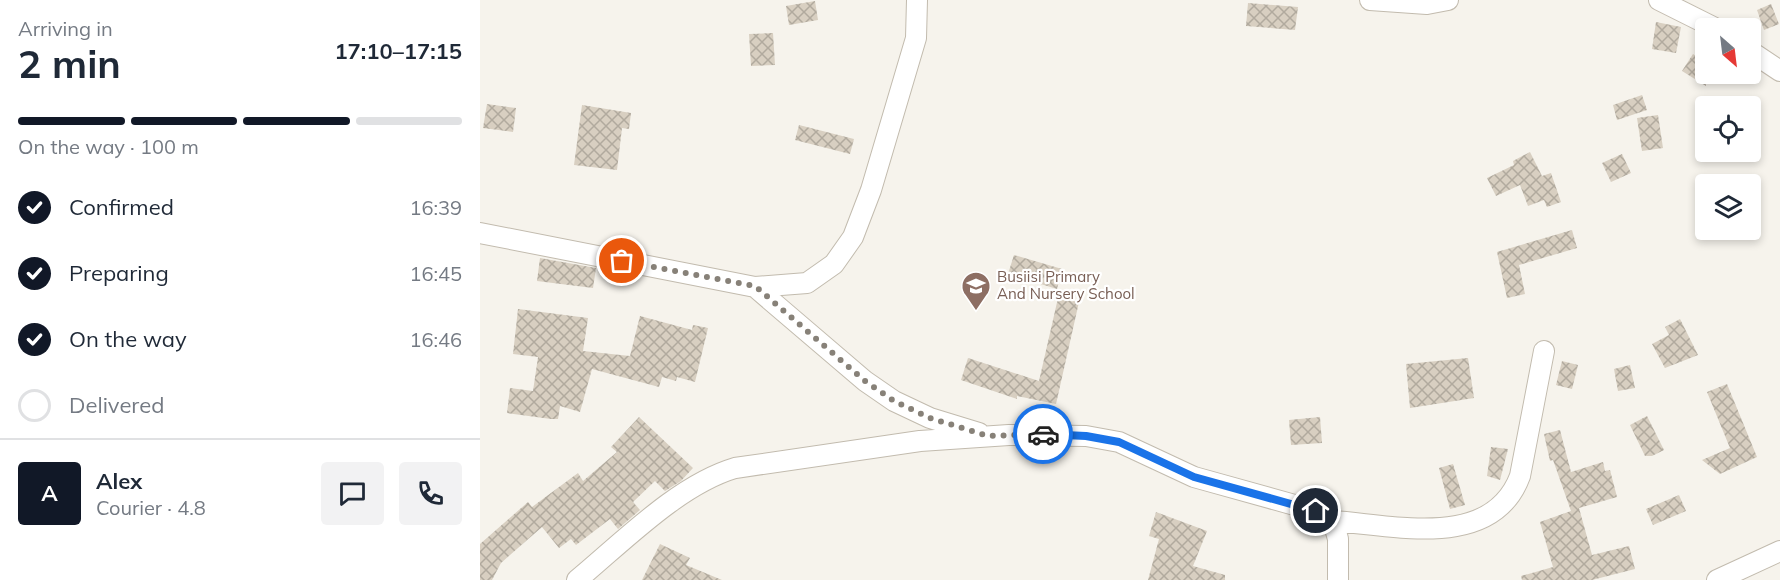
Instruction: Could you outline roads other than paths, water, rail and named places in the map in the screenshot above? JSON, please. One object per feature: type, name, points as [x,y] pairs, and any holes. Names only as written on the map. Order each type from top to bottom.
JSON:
[{"type":"street","points":[[480,233],[755,286],[807,284],[834,264],[853,237],[871,190],[916,38],[917,0]]},
{"type":"street","points":[[1370,0],[1427,4],[1448,0]]},
{"type":"street","points":[[1659,0],[1695,18]]},
{"type":"street","points":[[1761,58],[1780,71]]},
{"type":"street","points":[[755,286],[865,381],[894,401],[930,418],[988,436]]},
{"type":"street","points":[[577,580],[688,489],[713,475],[735,468],[920,441],[988,436],[1050,434],[1086,436],[1119,442],[1194,477],[1316,511],[1333,521],[1446,529],[1485,518],[1514,492],[1520,476],[1544,351]]},
{"type":"street","points":[[1333,521],[1338,539],[1338,580]]},
{"type":"street","points":[[1717,580],[1780,551]]},
{"type":"place","name":"Busiisi Primary And Nursery School","points":[[976,312]]}]
